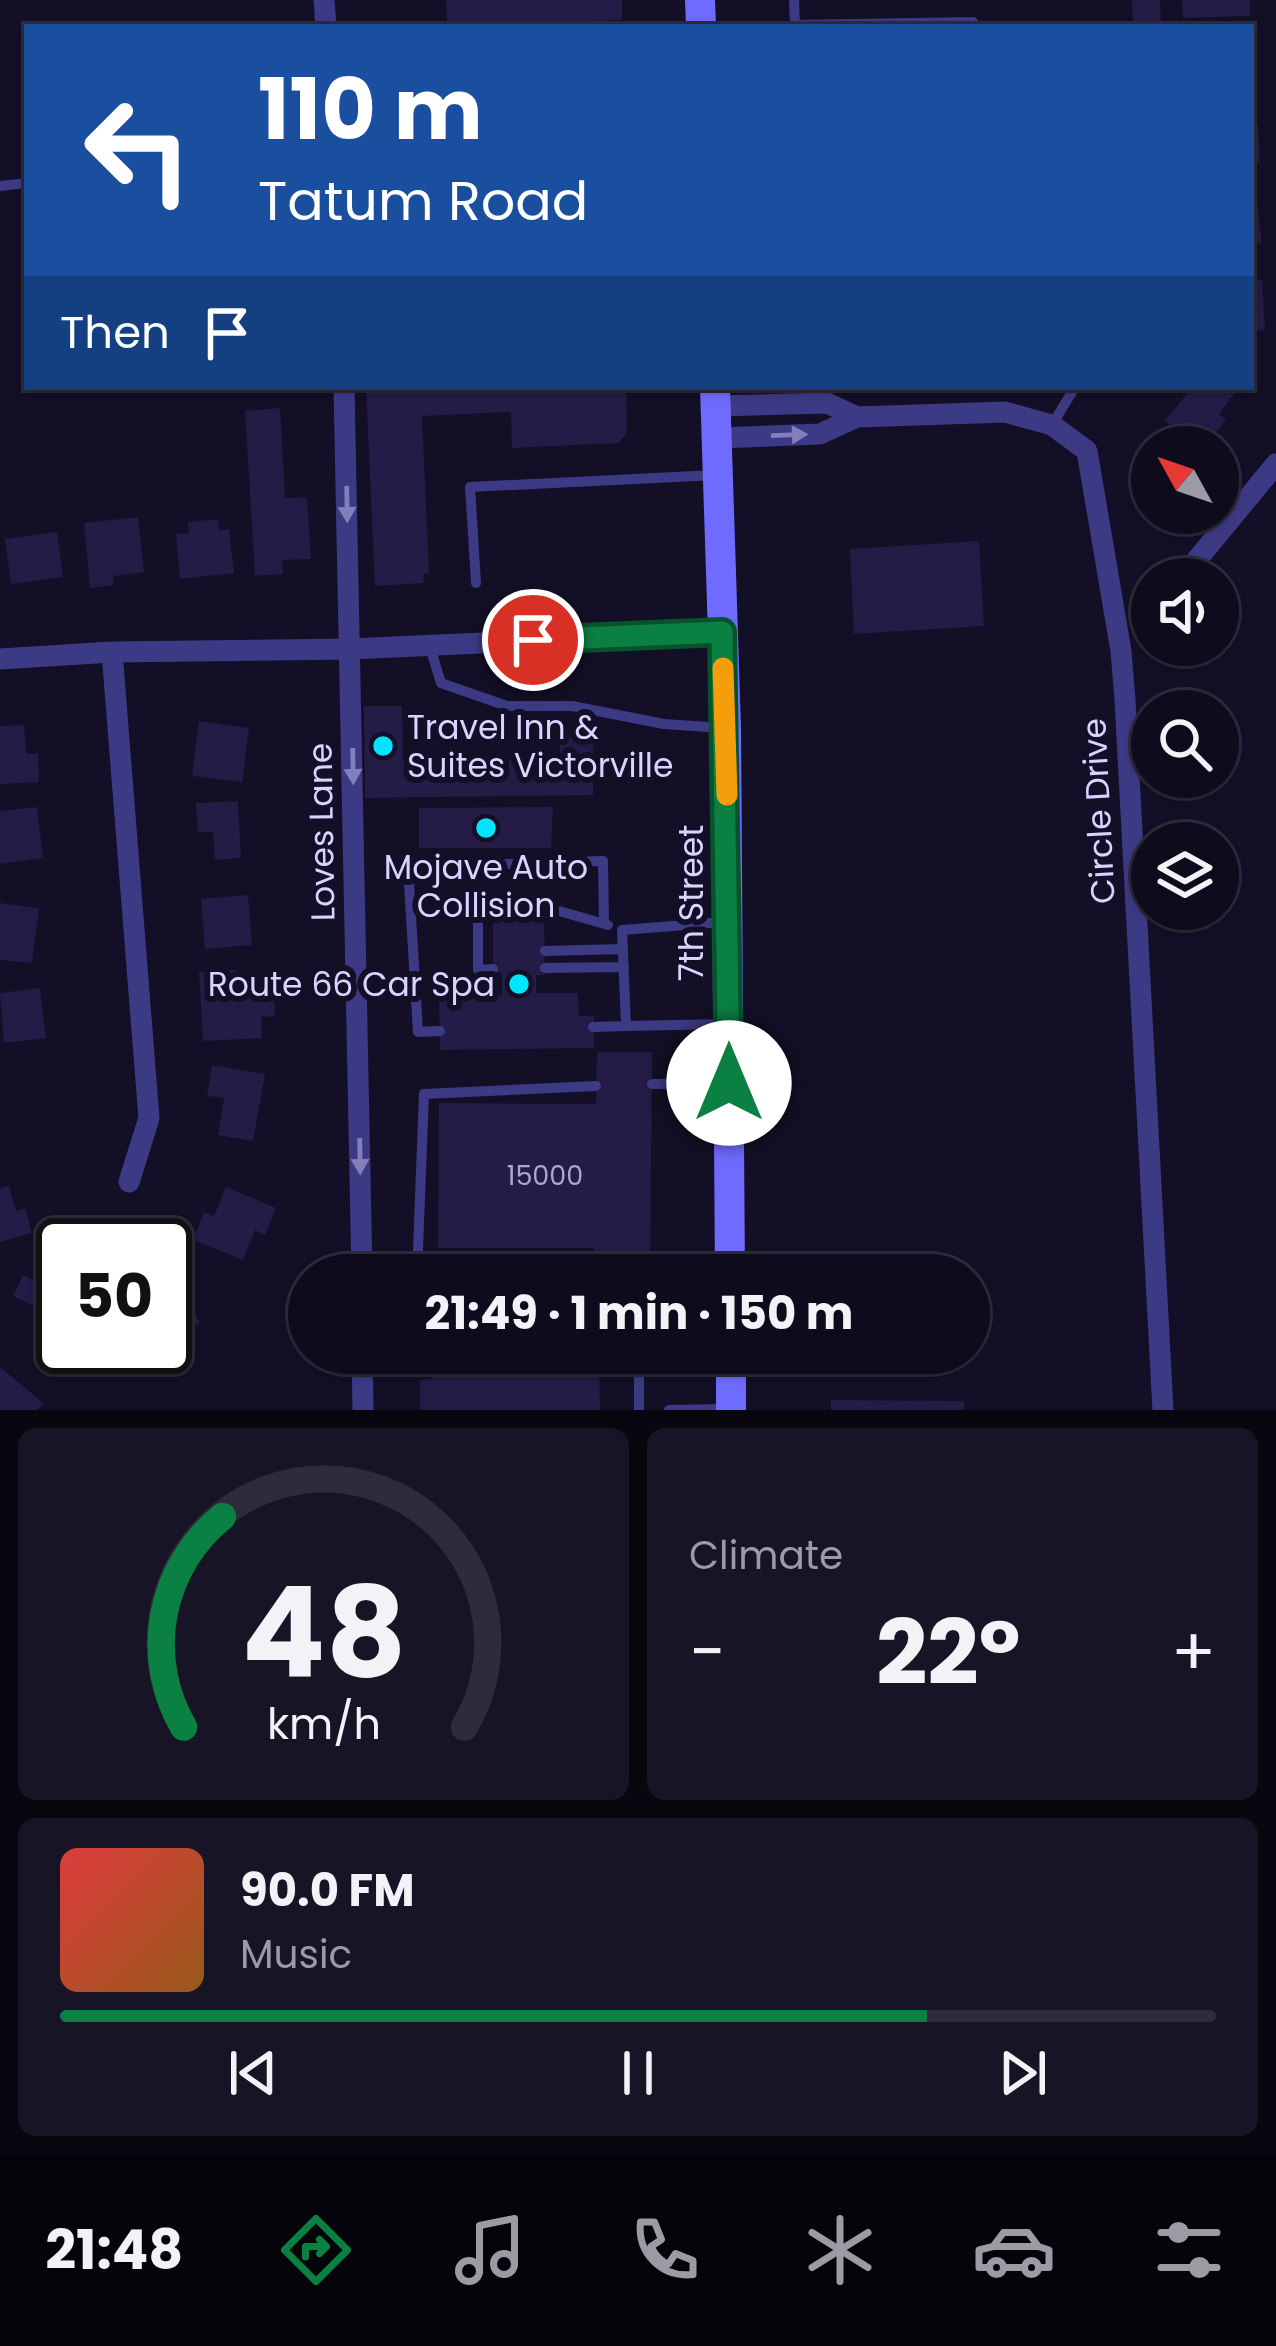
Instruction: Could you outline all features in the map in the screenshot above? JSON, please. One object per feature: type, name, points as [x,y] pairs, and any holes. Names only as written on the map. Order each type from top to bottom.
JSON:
[{"type":"main road","name":"7th Street","points":[[715,397],[726,728],[730,1254]]},
{"type":"main road","points":[[731,1374],[731,1409]]},
{"type":"street","name":"Loves Lane","points":[[344,390],[362,1254]]},
{"type":"street","points":[[715,397],[827,404],[857,417]]},
{"type":"street","points":[[717,438],[820,434],[857,417],[1005,412],[1052,425]]},
{"type":"street","name":"Circle Drive","points":[[1052,425],[1087,452],[1121,651],[1163,1410]]},
{"type":"street","points":[[1198,558],[1276,464]]},
{"type":"street","points":[[0,659],[722,632]]},
{"type":"street","points":[[112,652],[149,1118],[129,1181]]},
{"type":"street","points":[[362,1374],[363,1410]]},
{"type":"lane","points":[[854,24],[974,24]]},
{"type":"lane","points":[[1052,425],[1073,390]]},
{"type":"lane","points":[[476,583],[470,487],[718,475]]},
{"type":"lane","points":[[429,644],[441,683],[507,706],[572,706],[664,724],[726,728]]},
{"type":"lane","points":[[440,1031],[418,1032],[408,866],[603,861],[604,924]]},
{"type":"lane","points":[[493,969],[478,970],[478,916],[559,911],[622,930],[728,921]]},
{"type":"lane","points":[[622,930],[626,1026]]},
{"type":"lane","points":[[545,951],[623,949]]},
{"type":"lane","points":[[478,950],[493,950]]},
{"type":"lane","points":[[544,968],[624,967]]},
{"type":"lane","points":[[593,1027],[728,1024]]},
{"type":"lane","points":[[652,1084],[729,1083]]},
{"type":"lane","points":[[418,1254],[424,1094],[596,1087]]},
{"type":"lane","points":[[638,1374],[639,1410]]},
{"type":"lane","points":[[669,1410],[731,1409]]},
{"type":"water","points":[[419,723],[467,723],[466,743],[419,743]]},
{"type":"building","points":[[446,0],[622,0],[622,20],[447,24]]},
{"type":"building","points":[[1132,0],[1160,0],[1161,23],[1133,24]]},
{"type":"building","points":[[1182,0],[1250,0],[1250,16],[1183,18]]},
{"type":"building","points":[[1254,123],[1258,123],[1260,163],[1254,164]]},
{"type":"building","points":[[1254,194],[1262,243],[1254,244]]},
{"type":"building","points":[[1254,280],[1262,280],[1265,330],[1254,331]]},
{"type":"building","points":[[366,390],[626,390],[627,432],[619,443],[512,448],[511,412],[422,416],[429,573],[423,574],[424,583],[375,586]]},
{"type":"building","points":[[1182,390],[1237,390],[1219,414],[1226,420],[1221,426],[1171,426],[1165,421],[1187,394]]},
{"type":"building","points":[[280,408],[285,498],[307,497],[311,559],[282,560],[283,574],[255,576],[245,411]]},
{"type":"building","points":[[138,517],[144,572],[113,576],[114,585],[90,588],[84,523]]},
{"type":"building","points":[[218,519],[219,530],[229,529],[234,573],[180,579],[176,534],[189,533],[188,522]]},
{"type":"building","points":[[57,532],[63,577],[11,584],[5,539]]},
{"type":"building","points":[[979,541],[984,626],[854,634],[850,549]]},
{"type":"building","name":"Travel Inn & Suites Victorville","points":[[364,706],[402,706],[403,760],[560,758],[560,734],[593,734],[593,795],[365,798]]},
{"type":"building","points":[[199,721],[249,728],[242,782],[192,776]]},
{"type":"building","points":[[24,725],[26,754],[38,754],[39,782],[0,784],[0,726]]},
{"type":"building","points":[[238,801],[241,858],[215,860],[213,832],[198,832],[196,803]]},
{"type":"building","points":[[37,807],[43,858],[0,864],[0,811]]},
{"type":"building","name":"Mojave Auto Collision","points":[[553,807],[551,848],[419,848],[419,808]]},
{"type":"building","points":[[248,895],[252,945],[205,949],[201,899]]},
{"type":"building","points":[[0,903],[39,908],[32,963],[0,960]]},
{"type":"building","name":"Route 66 Car Spa","points":[[544,920],[545,975],[536,975],[536,993],[578,993],[579,1016],[594,1016],[594,1048],[440,1050],[439,996],[502,995],[502,973],[493,972],[493,921]]},
{"type":"building","points":[[236,970],[237,980],[273,978],[275,1016],[261,1017],[262,1038],[203,1041],[199,972]]},
{"type":"building","points":[[40,988],[46,1038],[4,1043],[0,993]]},
{"type":"building","points":[[597,1052],[652,1052],[650,1254],[594,1254],[594,1248],[438,1248],[439,1103],[596,1104]]},
{"type":"building","points":[[212,1065],[265,1074],[253,1141],[218,1135],[224,1098],[207,1096]]},
{"type":"building","points":[[9,1186],[16,1211],[25,1208],[32,1233],[0,1242],[0,1188]]},
{"type":"building","points":[[226,1187],[276,1208],[265,1235],[255,1230],[243,1260],[193,1240],[204,1212],[214,1216]]},
{"type":"building","points":[[23,1275],[36,1282],[36,1307],[13,1296]]},
{"type":"building","points":[[0,1367],[43,1403],[37,1410],[0,1410]]},
{"type":"building","points":[[432,1374],[599,1374],[600,1410],[420,1410],[420,1380],[432,1379]]},
{"type":"building","points":[[831,1400],[964,1401],[964,1410],[831,1410]]},
{"type":"slow traffic","points":[[723,668],[727,795]]},
{"type":"place","name":"Travel Inn & Suites Victorville","points":[[383,746]]},
{"type":"place","name":"Mojave Auto Collision","points":[[486,828]]},
{"type":"place","name":"Route 66 Car Spa","points":[[519,984]]},
{"type":"route","points":[[533,640],[722,632],[729,1083]]}]
